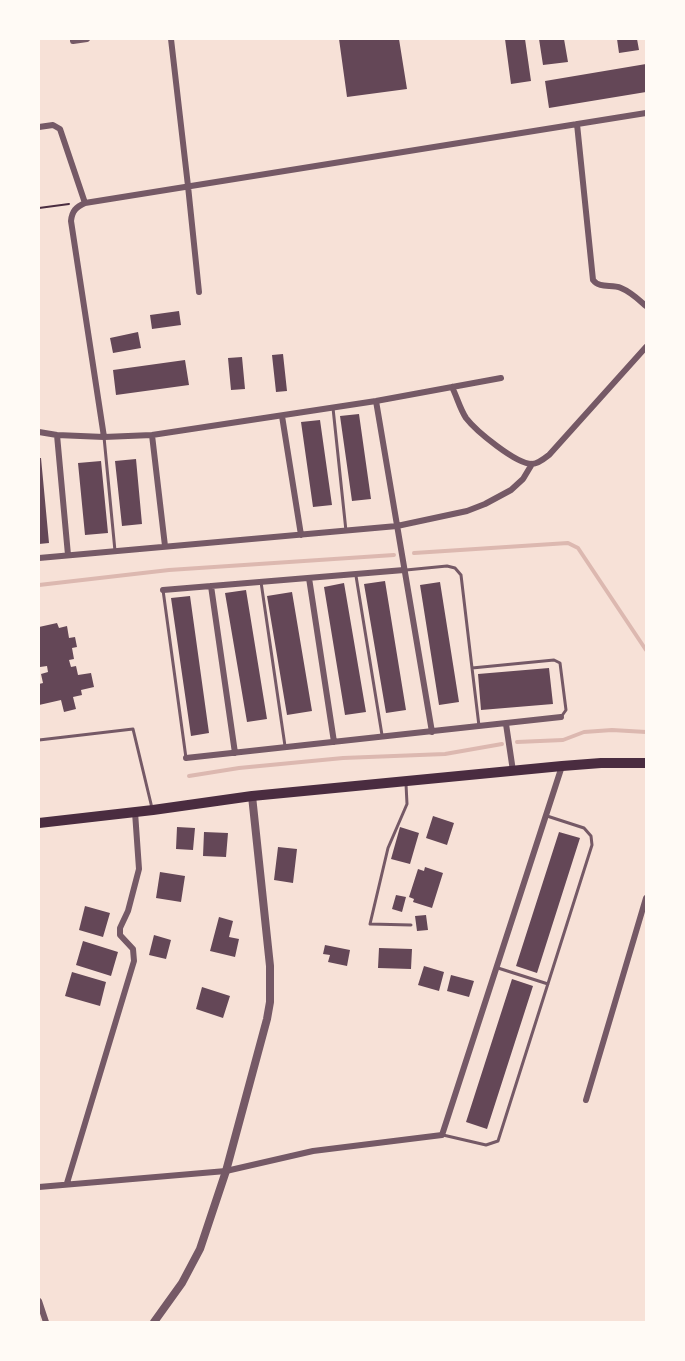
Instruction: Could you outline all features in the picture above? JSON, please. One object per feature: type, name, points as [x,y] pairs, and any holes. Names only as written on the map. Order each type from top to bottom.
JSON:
[{"type":"highway","points":[[39,823],[252,796],[562,766],[646,763]]},
{"type":"street","points":[[73,41],[87,39]]},
{"type":"street","points":[[171,39],[199,292]]},
{"type":"street","points":[[104,437],[71,221],[75,209],[85,203],[646,113]]},
{"type":"street","points":[[577,124],[592,280],[601,286],[617,286],[624,289],[646,306]]},
{"type":"street","points":[[39,127],[53,125],[60,129],[85,203]]},
{"type":"street","points":[[452,387],[465,417],[479,432],[518,460],[532,464],[538,463],[549,455],[646,346]]},
{"type":"street","points":[[39,432],[104,437],[152,435],[376,401],[501,378]]},
{"type":"street","points":[[376,401],[432,732]]},
{"type":"street","points":[[282,416],[301,535]]},
{"type":"street","points":[[57,435],[68,555]]},
{"type":"street","points":[[152,435],[165,546]]},
{"type":"street","points":[[39,558],[397,526],[467,511],[485,504],[511,490],[523,479],[532,464]]},
{"type":"street","points":[[163,590],[404,570]]},
{"type":"street","points":[[309,578],[334,742]]},
{"type":"street","points":[[211,586],[235,753]]},
{"type":"street","points":[[186,758],[561,717]]},
{"type":"street","points":[[506,724],[513,771]]},
{"type":"street","points":[[39,1186],[226,1171],[313,1151],[442,1135],[562,766]]},
{"type":"street","points":[[154,1322],[182,1283],[200,1249],[226,1171],[267,1019],[270,1002],[270,962],[252,796]]},
{"type":"street","points":[[67,1183],[134,961],[133,949],[120,935],[120,928],[128,911],[140,869],[135,812]]},
{"type":"street","points":[[586,1100],[646,898]]},
{"type":"street","points":[[39,1301],[46,1322]]},
{"type":"lane","points":[[333,408],[346,531]]},
{"type":"lane","points":[[104,437],[115,551]]},
{"type":"lane","points":[[404,570],[447,566],[455,568],[461,575],[479,726]]},
{"type":"lane","points":[[355,574],[382,737]]},
{"type":"lane","points":[[261,582],[285,747]]},
{"type":"lane","points":[[163,590],[186,758]]},
{"type":"lane","points":[[472,669],[554,660],[560,663],[566,710],[561,717]]},
{"type":"lane","points":[[39,740],[133,729],[153,810]]},
{"type":"lane","points":[[405,781],[406,804],[388,848],[370,924],[411,925]]},
{"type":"lane","points":[[442,1135],[486,1145],[498,1141],[592,845],[591,836],[584,828],[546,815]]},
{"type":"lane","points":[[496,968],[548,984]]},
{"type":"path","points":[[39,208],[85,203]]},
{"type":"building","points":[[339,39],[399,39],[407,89],[347,97]]},
{"type":"building","points":[[505,39],[525,39],[531,81],[511,84]]},
{"type":"building","points":[[539,39],[564,39],[568,62],[543,65]]},
{"type":"building","points":[[617,39],[637,39],[639,50],[619,53]]},
{"type":"building","points":[[646,64],[646,92],[549,108],[545,81]]},
{"type":"building","points":[[179,311],[181,325],[152,329],[150,315]]},
{"type":"building","points":[[138,332],[141,348],[113,353],[110,338]]},
{"type":"building","points":[[283,354],[287,391],[276,392],[272,355]]},
{"type":"building","points":[[242,357],[245,389],[231,390],[228,358]]},
{"type":"building","points":[[185,360],[189,385],[116,395],[113,370]]},
{"type":"building","points":[[359,414],[371,499],[352,501],[340,416]]},
{"type":"building","points":[[320,420],[332,505],[313,507],[301,422]]},
{"type":"building","points":[[39,458],[41,458],[49,543],[39,544]]},
{"type":"building","points":[[136,459],[142,524],[122,526],[115,461]]},
{"type":"building","points":[[101,461],[108,533],[85,535],[78,463]]},
{"type":"building","points":[[385,581],[406,710],[386,713],[364,584]]},
{"type":"building","points":[[440,582],[459,702],[439,705],[420,585]]},
{"type":"building","points":[[344,583],[366,712],[345,715],[324,587]]},
{"type":"building","points":[[246,590],[267,719],[247,722],[225,593]]},
{"type":"building","points":[[292,592],[312,711],[287,715],[267,596]]},
{"type":"building","points":[[190,596],[209,733],[191,736],[171,598]]},
{"type":"building","points":[[57,623],[59,628],[67,626],[69,638],[75,637],[77,647],[72,648],[74,659],[69,660],[71,667],[76,666],[78,675],[91,673],[94,687],[81,690],[82,695],[73,697],[76,709],[64,712],[61,700],[39,705],[39,684],[43,683],[41,674],[48,672],[47,666],[40,667],[39,665],[39,627]]},
{"type":"building","points":[[549,668],[553,704],[481,710],[478,674]]},
{"type":"building","points":[[433,816],[454,823],[447,845],[426,838]]},
{"type":"building","points":[[177,827],[195,828],[193,850],[176,849]]},
{"type":"building","points":[[400,827],[419,833],[410,864],[391,859]]},
{"type":"building","points":[[204,832],[228,833],[226,857],[203,856]]},
{"type":"building","points":[[559,832],[580,838],[537,973],[516,966]]},
{"type":"building","points":[[278,847],[297,849],[293,883],[274,880]]},
{"type":"building","points":[[425,867],[443,873],[432,908],[413,902],[414,899],[409,897],[418,869],[424,871]]},
{"type":"building","points":[[160,872],[185,876],[181,902],[156,898]]},
{"type":"building","points":[[396,895],[406,897],[402,912],[392,909]]},
{"type":"building","points":[[85,906],[110,913],[103,937],[79,930]]},
{"type":"building","points":[[426,915],[428,930],[417,931],[415,916]]},
{"type":"building","points":[[219,917],[233,921],[229,937],[239,939],[235,957],[210,951]]},
{"type":"building","points":[[154,935],[171,940],[166,959],[149,955]]},
{"type":"building","points":[[83,941],[118,952],[111,976],[76,965]]},
{"type":"building","points":[[325,945],[350,950],[347,966],[328,962],[330,955],[323,954]]},
{"type":"building","points":[[379,948],[412,949],[411,969],[378,968]]},
{"type":"building","points":[[424,966],[444,972],[439,991],[418,985]]},
{"type":"building","points":[[72,972],[106,982],[100,1006],[65,996]]},
{"type":"building","points":[[451,975],[474,981],[469,997],[447,991]]},
{"type":"building","points":[[512,979],[533,986],[487,1129],[466,1122]]},
{"type":"building","points":[[202,987],[230,996],[223,1018],[196,1009]]},
{"type":"waterway","points":[[414,553],[568,543],[578,548],[646,650]]},
{"type":"waterway","points":[[39,585],[169,570],[394,555]]},
{"type":"waterway","points":[[517,742],[563,740],[584,732],[612,730],[646,732]]},
{"type":"waterway","points":[[189,776],[239,768],[343,758],[445,754],[502,744]]}]
